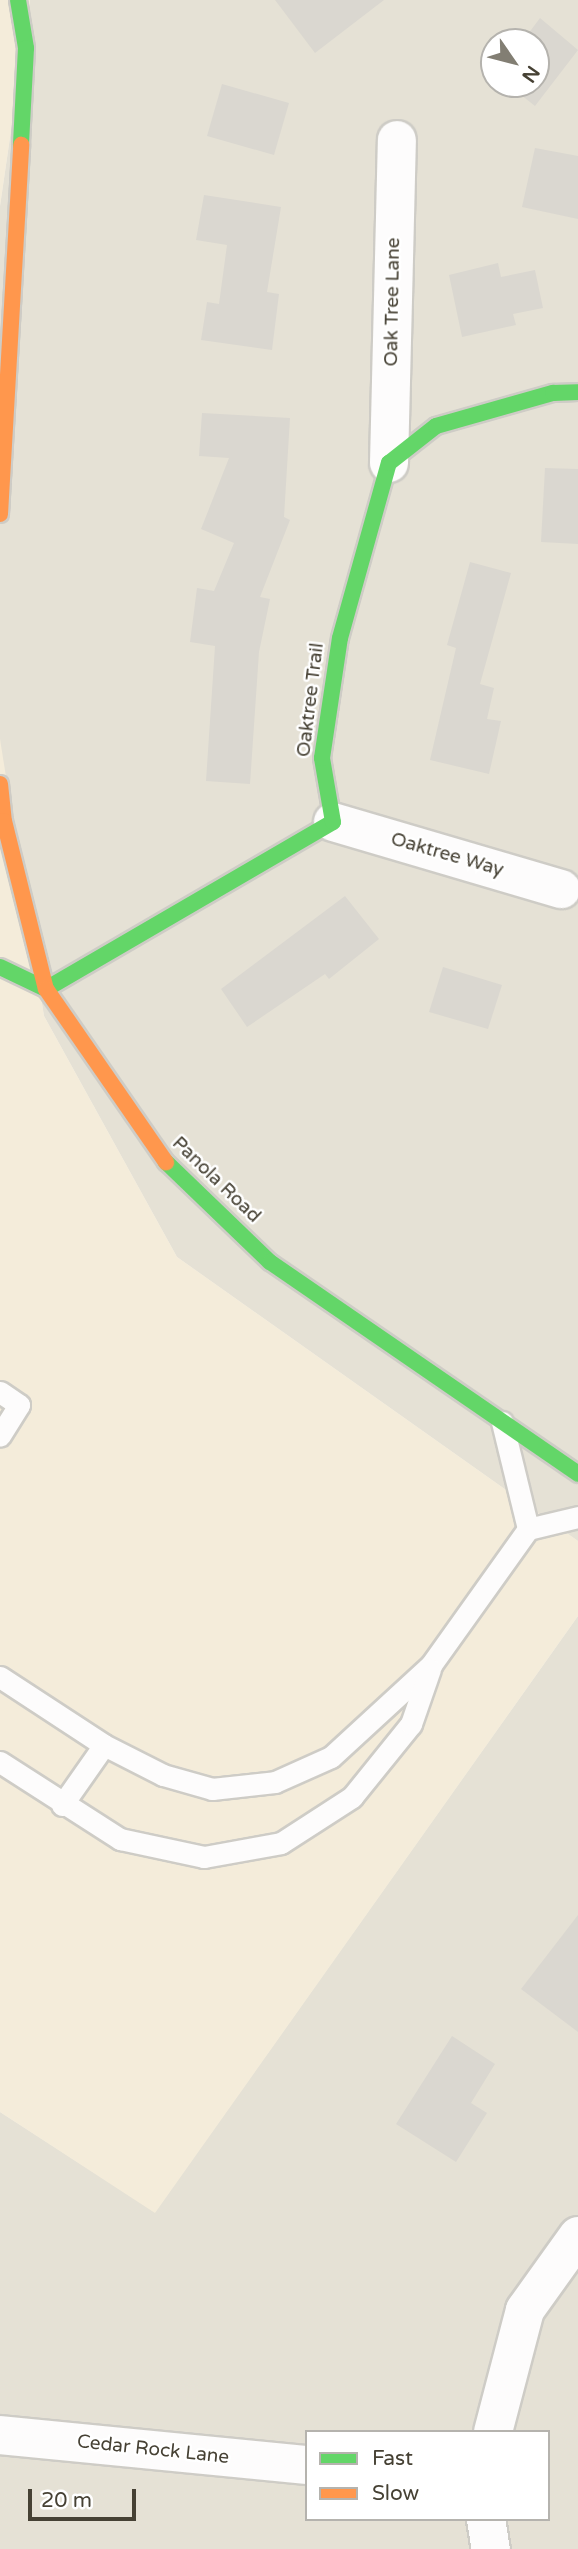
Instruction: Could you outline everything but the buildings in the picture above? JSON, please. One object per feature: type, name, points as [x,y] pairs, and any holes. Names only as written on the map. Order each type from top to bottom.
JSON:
[{"type":"main road","points":[[0,514],[7,270],[26,48],[18,0]]},
{"type":"main road","points":[[389,463],[436,426],[553,393],[578,392]]},
{"type":"main road","name":"Oaktree Trail","points":[[333,822],[322,758],[338,651],[355,575],[389,463]]},
{"type":"main road","name":"Panola Road","points":[[0,784],[20,884],[46,989],[156,1152],[270,1262],[578,1474]]},
{"type":"main road","points":[[0,967],[46,989],[333,822]]},
{"type":"main road","points":[[7,898],[20,884]]},
{"type":"street","name":"Oak Tree Lane","points":[[389,463],[397,140]]},
{"type":"street","name":"Oaktree Way","points":[[333,822],[561,889]]},
{"type":"street","points":[[494,2430],[525,2310],[578,2236]]},
{"type":"street","name":"Cedar Rock Lane","points":[[0,2435],[305,2465]]},
{"type":"street","points":[[486,2521],[491,2549]]},
{"type":"lane","points":[[0,1392],[19,1405],[0,1435]]},
{"type":"lane","points":[[502,1421],[528,1529]]},
{"type":"lane","points":[[0,1677],[104,1745],[163,1775],[212,1789],[275,1782],[331,1757],[431,1665],[528,1529],[578,1517]]},
{"type":"lane","points":[[0,1762],[62,1805],[120,1839],[204,1857],[281,1843],[352,1797],[411,1724],[431,1665]]},
{"type":"lane","points":[[62,1805],[104,1745]]},
{"type":"shaded area","points":[[0,0],[30,0],[0,206]]},
{"type":"shaded area","points":[[30,0],[578,0],[578,1541],[177,1257],[44,1016],[0,750],[0,206]]},
{"type":"shaded area","points":[[0,739],[44,1016],[177,1257],[578,1541],[578,1616],[155,2213],[0,2112]]},
{"type":"shaded area","points":[[578,1616],[578,2549],[0,2549],[0,2112],[155,2212]]},
{"type":"traffic: fast","points":[[18,0],[26,48],[21,145]]},
{"type":"traffic: fast","points":[[46,989],[333,822],[322,758],[340,638],[389,463],[436,426],[553,393],[578,392]]},
{"type":"traffic: fast","points":[[0,967],[46,989]]},
{"type":"traffic: fast","points":[[166,1162],[270,1262],[578,1474]]},
{"type":"traffic: slow","points":[[0,514],[21,145]]},
{"type":"traffic: slow","points":[[0,784],[4,821],[46,989],[166,1162]]}]
